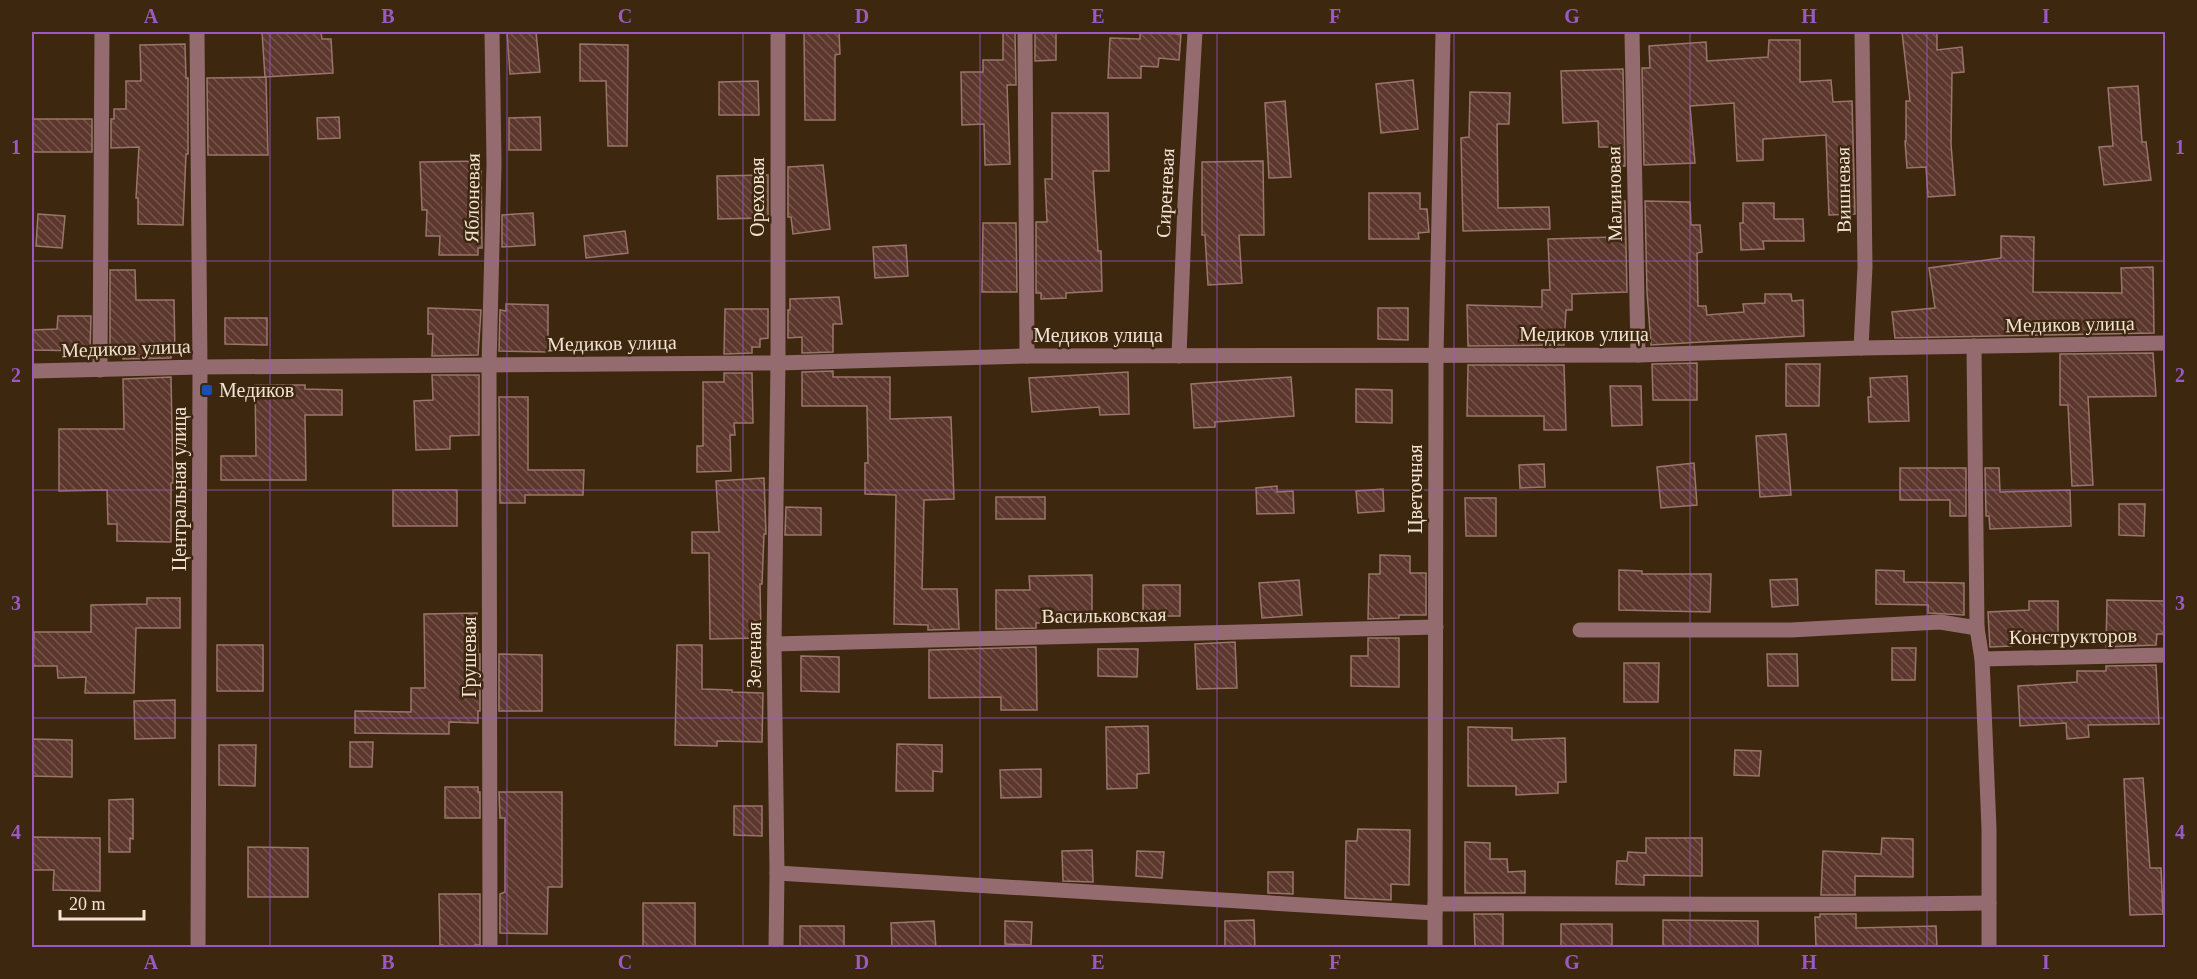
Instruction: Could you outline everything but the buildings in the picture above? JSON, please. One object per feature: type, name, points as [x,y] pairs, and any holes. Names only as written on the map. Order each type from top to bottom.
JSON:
[{"type":"street","points":[[100,370],[102,32]]},
{"type":"street","name":"Центральная улица","points":[[197,32],[200,367],[198,948]]},
{"type":"street","name":"Яблоневая","points":[[489,366],[494,164],[492,32]]},
{"type":"street","name":"Ореховая","points":[[778,32],[778,363]]},
{"type":"street","points":[[1025,32],[1027,356]]},
{"type":"street","name":"Сиреневая","points":[[1179,356],[1195,32]]},
{"type":"street","name":"Цветочная","points":[[1435,948],[1436,355],[1443,32]]},
{"type":"street","name":"Малиновая","points":[[1632,32],[1638,355]]},
{"type":"street","name":"Вишневая","points":[[1861,348],[1864,267],[1862,32]]},
{"type":"street","name":"Медиков улица","points":[[32,372],[200,367],[778,363],[1027,356],[1638,355],[1861,348],[2166,343]]},
{"type":"street","points":[[1974,346],[1977,628],[1982,659],[1989,829],[1989,948]]},
{"type":"street","name":"Зеленая","points":[[776,948],[774,644],[778,363]]},
{"type":"street","name":"Грушевая","points":[[489,366],[490,948]]},
{"type":"street","points":[[1580,630],[1791,630],[1940,622],[1977,628]]},
{"type":"street","name":"Васильковская","points":[[774,644],[1436,627]]},
{"type":"street","name":"Конструкторов","points":[[1982,659],[2166,655]]},
{"type":"street","points":[[777,873],[1435,908],[1697,903],[1857,905],[1989,903]]},
{"type":"place","name":"Медиков","points":[[207,390]]}]
